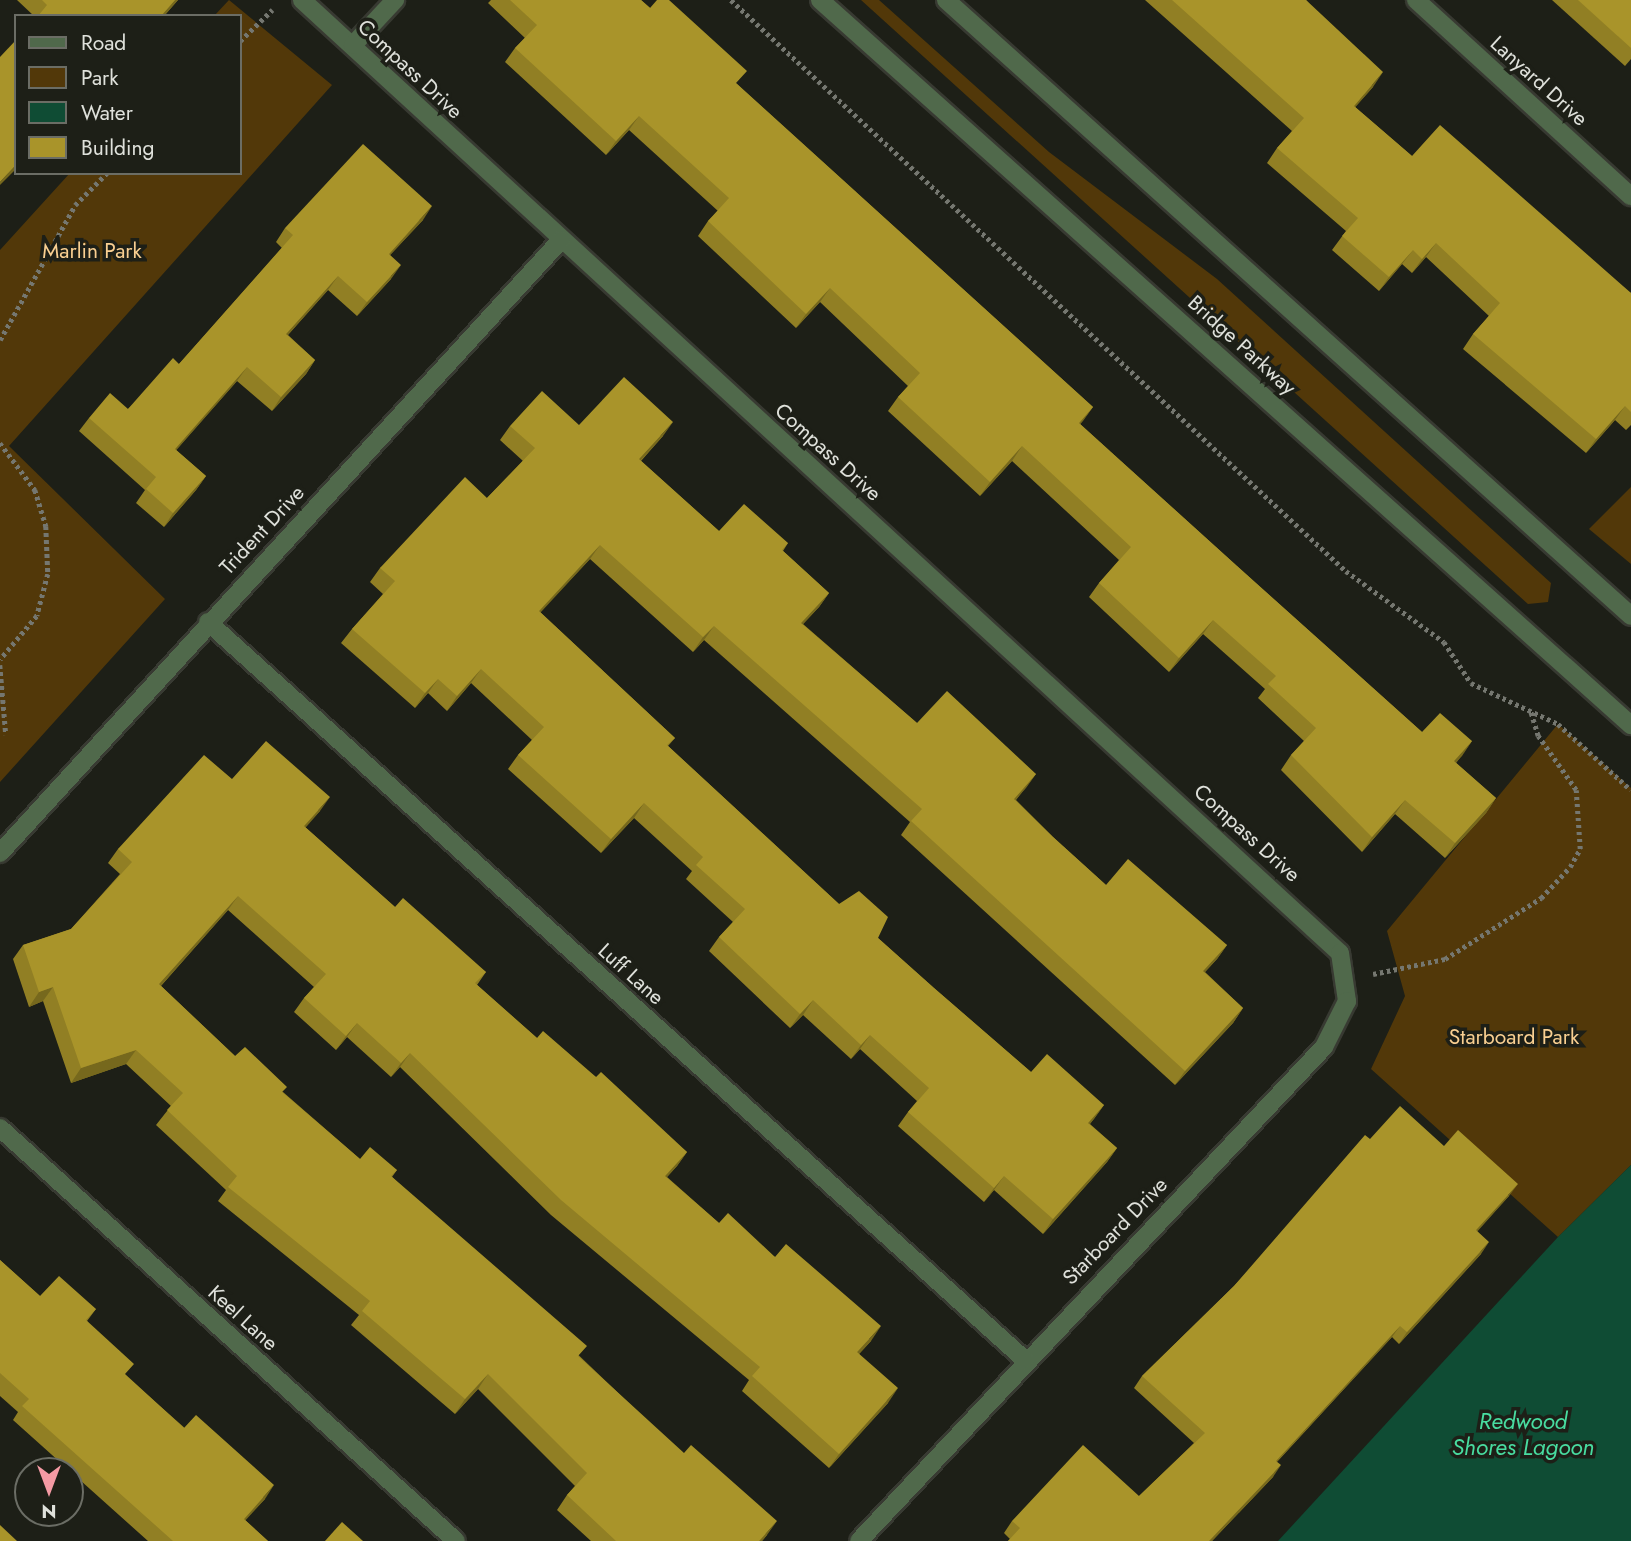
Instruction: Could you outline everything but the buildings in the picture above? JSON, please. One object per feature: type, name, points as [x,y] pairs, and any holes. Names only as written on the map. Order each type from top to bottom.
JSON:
[{"type":"street","name":"Compass Drive","points":[[302,0],[561,240],[1325,935]]},
{"type":"street","points":[[353,45],[395,0]]},
{"type":"street","name":"Bridge Parkway","points":[[820,0],[1525,627],[1631,725]]},
{"type":"street","points":[[946,0],[1631,616]]},
{"type":"street","name":"Lanyard Drive","points":[[1416,0],[1631,196]]},
{"type":"street","name":"Trident Drive","points":[[0,853],[208,622],[561,240]]},
{"type":"street","name":"Luff Lane","points":[[208,622],[1024,1359]]},
{"type":"street","name":"Starboard Drive","points":[[859,1541],[1024,1359],[1324,1047],[1347,1001],[1346,979],[1340,953],[1325,935]]},
{"type":"street","name":"Keel Lane","points":[[0,1128],[456,1541]]},
{"type":"path","points":[[242,39],[284,0]]},
{"type":"path","points":[[731,0],[1346,571],[1444,642],[1471,684],[1529,708],[1576,740],[1631,790]]},
{"type":"path","points":[[0,340],[75,205],[105,175]]},
{"type":"path","points":[[0,443],[35,490],[46,526],[48,574],[37,616],[0,663],[6,735]]},
{"type":"path","points":[[1346,979],[1445,959],[1541,898],[1570,867],[1580,849],[1576,790],[1538,736],[1529,708]]},
{"type":"green space","name":"Marlin Park","points":[[229,0],[332,85],[9,446],[165,599],[0,782],[0,250],[68,175],[242,175],[242,14],[216,14]]},
{"type":"green space","points":[[861,0],[879,0],[1049,152],[1217,279],[1551,583],[1548,602],[1528,604]]},
{"type":"green space","points":[[1631,487],[1631,564],[1589,529]]},
{"type":"green space","name":"Starboard Park","points":[[1558,724],[1631,788],[1631,1165],[1558,1237],[1371,1069],[1405,996],[1387,931]]},
{"type":"water","name":"Redwood Shores Lagoon","points":[[1631,1165],[1631,1541],[1278,1541],[1558,1237]]}]
